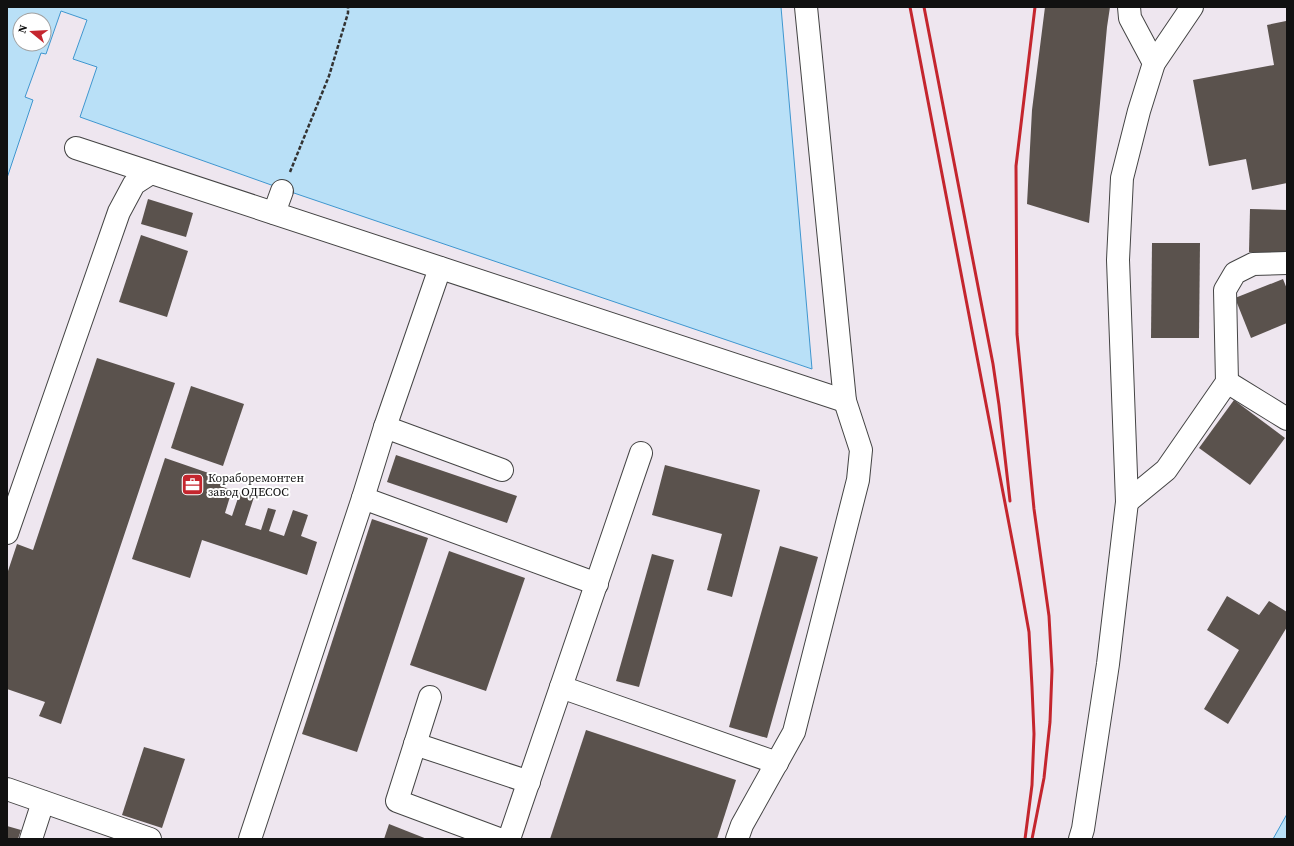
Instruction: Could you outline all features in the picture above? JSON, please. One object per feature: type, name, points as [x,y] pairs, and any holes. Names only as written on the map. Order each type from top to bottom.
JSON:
[{"type":"street","points":[[737,839],[742,825],[794,732],[858,480],[861,450],[845,401],[806,7]]},
{"type":"street","points":[[1129,7],[1130,18],[1154,63]]},
{"type":"street","points":[[1080,839],[1108,664],[1127,502],[1118,260],[1122,178],[1139,111],[1154,63],[1192,7]]},
{"type":"street","points":[[76,148],[845,401]]},
{"type":"street","points":[[7,533],[119,212],[134,184],[151,173]]},
{"type":"street","points":[[274,213],[282,191]]},
{"type":"street","points":[[1127,502],[1166,470],[1227,382],[1224,290],[1234,273],[1253,264],[1287,263]]},
{"type":"street","points":[[250,839],[363,498],[385,427],[440,268]]},
{"type":"street","points":[[1227,382],[1287,419]]},
{"type":"street","points":[[385,427],[502,470]]},
{"type":"street","points":[[509,839],[641,454]]},
{"type":"street","points":[[363,498],[596,584]]},
{"type":"street","points":[[561,687],[776,763]]},
{"type":"street","points":[[430,697],[397,801],[499,839]]},
{"type":"street","points":[[415,744],[529,782]]},
{"type":"street","points":[[7,789],[43,802],[104,831],[150,839]]},
{"type":"street","points":[[31,839],[43,802]]},
{"type":"path","points":[[282,191],[329,76],[348,13],[348,7]]},
{"type":"shaded area","points":[[781,7],[1287,7],[1287,814],[1273,839],[7,839],[7,41],[12,43],[12,52],[40,52],[46,54],[47,52],[52,52],[52,36],[60,11],[87,20],[73,59],[97,67],[80,117],[811,369]]},
{"type":"water","points":[[7,7],[781,7],[812,369],[291,192],[80,117],[97,67],[73,59],[87,20],[61,11],[52,37],[52,12],[12,12],[12,52],[47,52],[46,54],[41,53],[25,97],[33,100],[7,178]]},
{"type":"water","points":[[1287,814],[1287,839],[1273,839]]},
{"type":"building","points":[[1045,7],[1110,7],[1089,223],[1027,204],[1032,110]]},
{"type":"building","points":[[1286,21],[1287,183],[1252,190],[1246,159],[1209,166],[1193,80],[1274,65],[1267,25]]},
{"type":"building","points":[[148,199],[193,213],[186,237],[141,224]]},
{"type":"building","points":[[1250,209],[1287,210],[1287,253],[1249,252]]},
{"type":"building","points":[[141,235],[188,251],[167,317],[119,302]]},
{"type":"building","points":[[1152,243],[1200,243],[1199,338],[1151,338]]},
{"type":"building","points":[[1283,279],[1287,289],[1287,323],[1251,338],[1235,298]]},
{"type":"building","points":[[97,358],[175,383],[61,724],[39,716],[45,702],[7,689],[7,574],[17,544],[33,550]]},
{"type":"building","points":[[191,386],[244,404],[223,466],[171,448]]},
{"type":"building","points":[[1234,400],[1285,438],[1250,485],[1199,448]]},
{"type":"building","points":[[396,455],[517,496],[507,523],[387,482]]},
{"type":"building","points":[[165,458],[223,478],[220,486],[232,490],[225,513],[232,516],[240,492],[254,497],[245,525],[261,530],[268,508],[276,510],[269,531],[284,536],[293,510],[308,515],[301,536],[317,542],[307,575],[202,540],[190,578],[132,559]]},
{"type":"building","points":[[665,465],[760,490],[732,597],[707,590],[722,534],[652,515]]},
{"type":"building","points":[[372,519],[428,538],[357,752],[302,734]]},
{"type":"building","points":[[780,546],[818,557],[767,738],[729,727]]},
{"type":"building","points":[[449,551],[525,578],[486,691],[410,665]]},
{"type":"building","points":[[652,554],[674,560],[639,687],[616,681]]},
{"type":"building","points":[[1227,596],[1259,615],[1269,601],[1287,612],[1287,627],[1228,724],[1204,709],[1239,650],[1207,630]]},
{"type":"building","points":[[586,730],[736,780],[717,839],[550,839]]},
{"type":"building","points":[[144,747],[185,759],[162,828],[122,815]]},
{"type":"building","points":[[389,824],[427,839],[384,839]]},
{"type":"building","points":[[7,826],[21,830],[18,839],[7,839]]},
{"type":"railway","points":[[910,7],[1029,632],[1034,734],[1032,785],[1025,839]]},
{"type":"railway","points":[[924,7],[993,364],[1010,501]]},
{"type":"railway","points":[[1032,839],[1044,778],[1050,722],[1052,670],[1049,616],[1034,509],[1017,334],[1016,166],[1035,7]]},
{"type":"place","name":"Кораборемонтен завод ОДЕСОС","points":[[192,485]]}]
